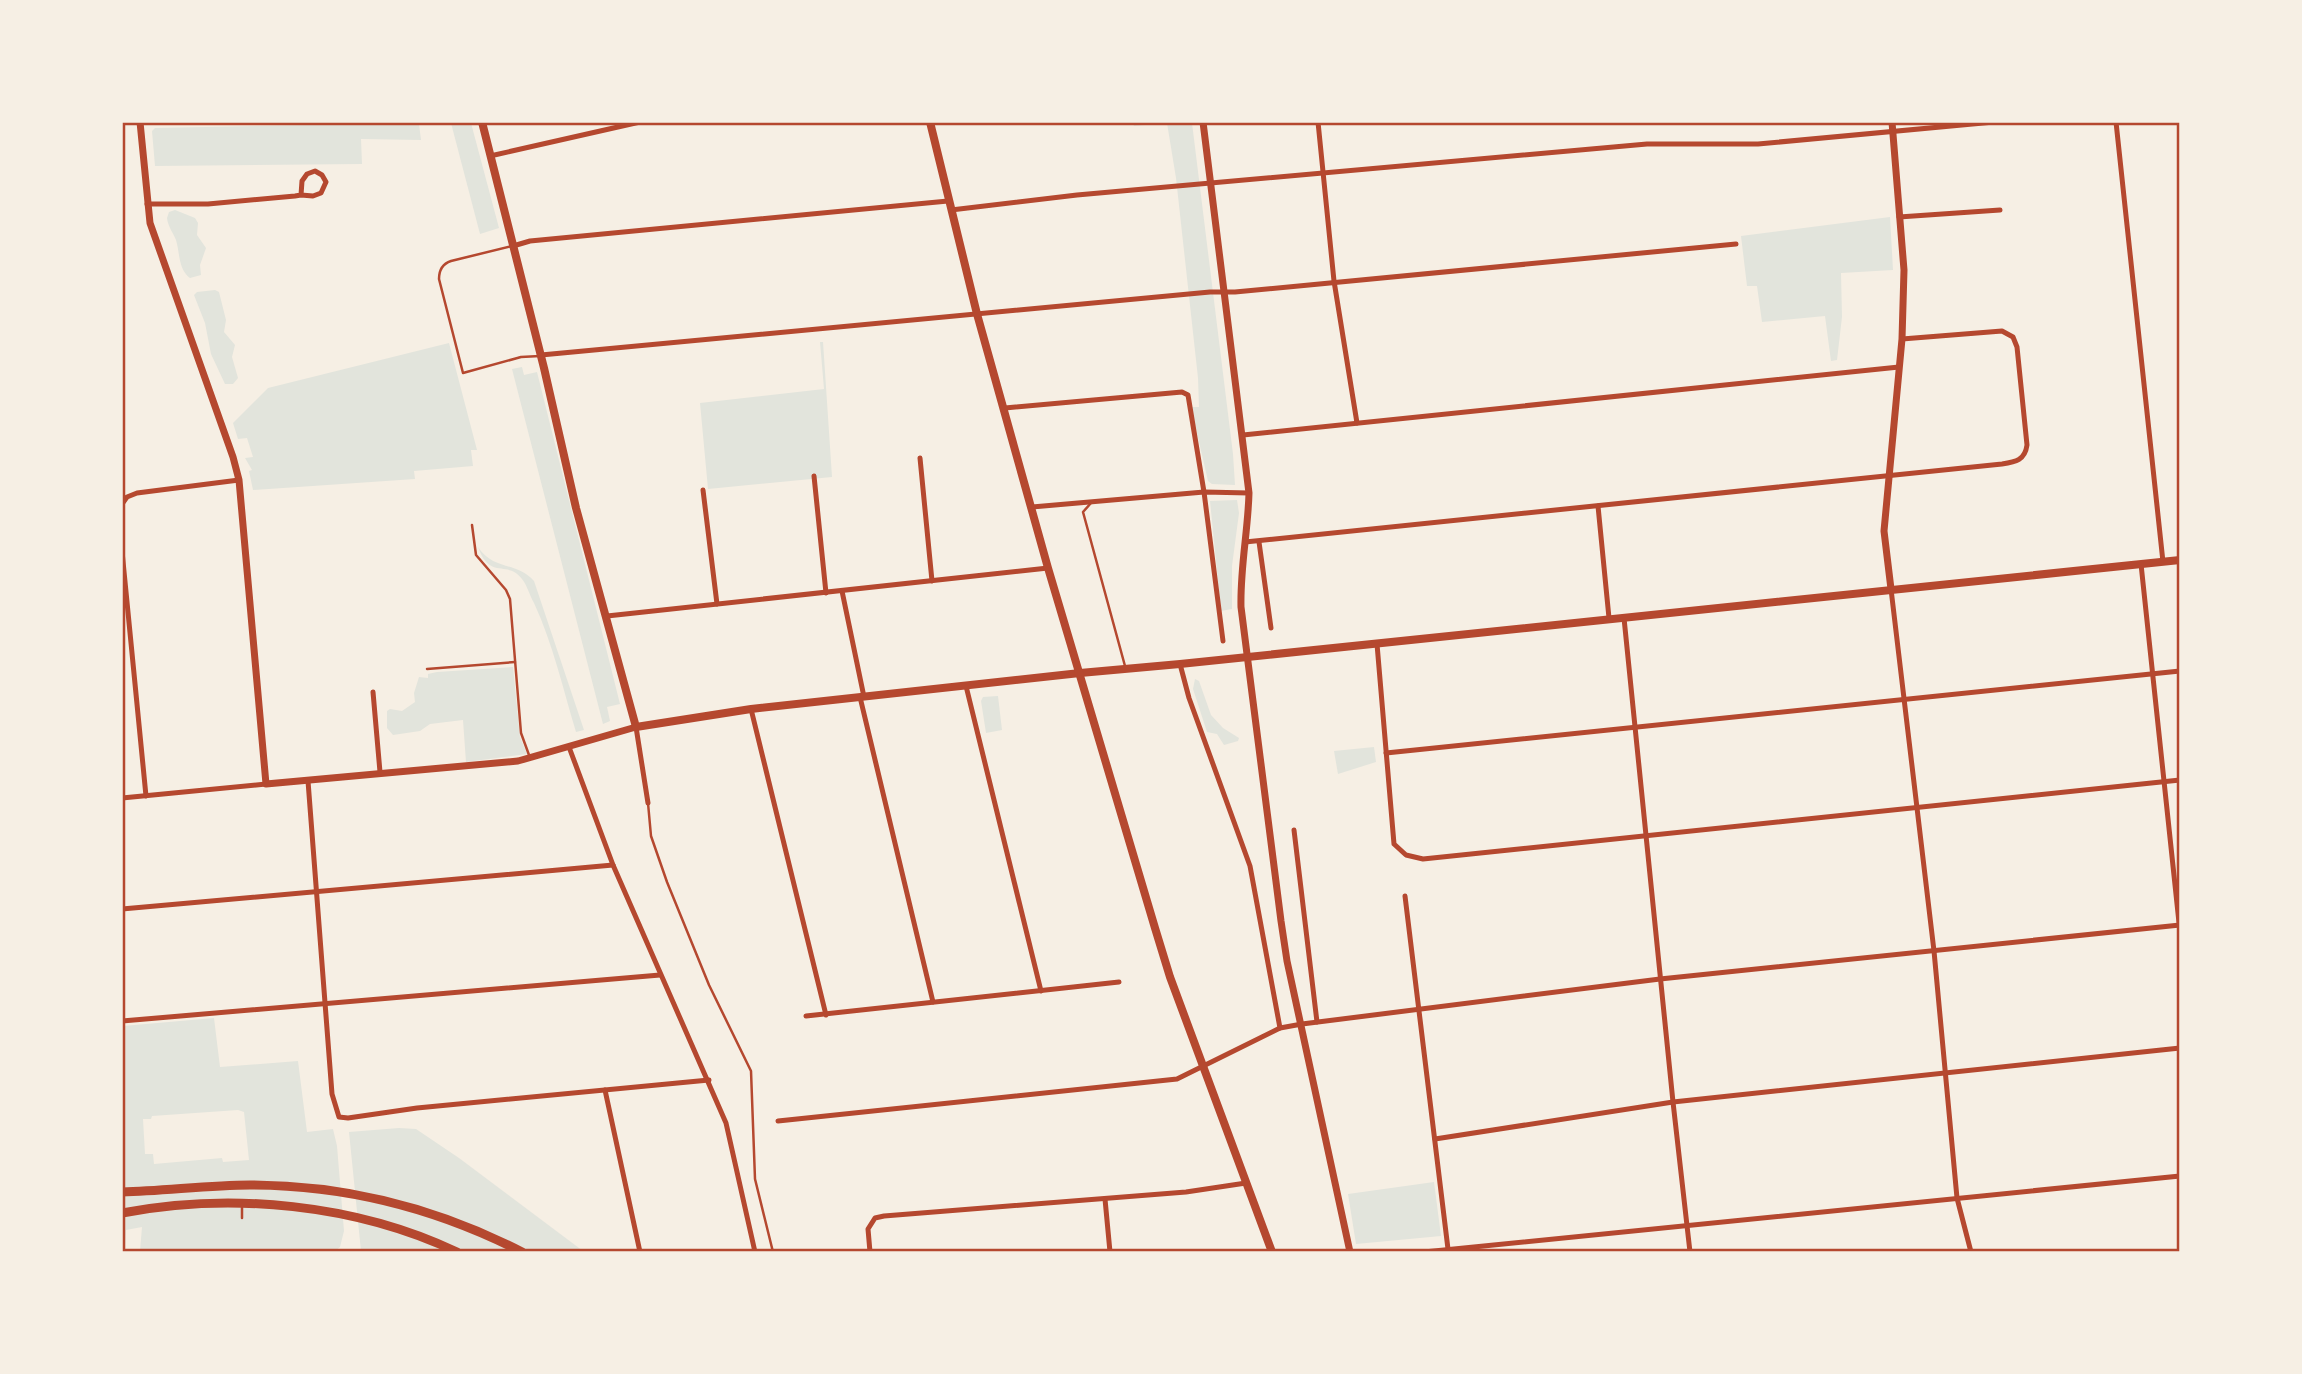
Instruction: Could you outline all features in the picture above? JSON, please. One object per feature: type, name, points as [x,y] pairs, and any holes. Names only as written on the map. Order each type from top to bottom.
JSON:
[{"type":"highway","points":[[122,1192],[252,1185],[338,1192],[432,1214],[479,1231],[522,1251]]},
{"type":"highway","points":[[122,1213],[164,1207],[282,1205],[356,1216],[408,1230],[457,1251]]},
{"type":"main road","points":[[482,122],[510,247],[540,356],[576,508],[636,727],[751,709],[1080,673],[2179,560]]},
{"type":"main road","points":[[930,122],[977,314],[1048,568],[1154,928],[1272,1251]]},
{"type":"street","points":[[140,122],[147,204],[153,232],[239,480],[266,784]]},
{"type":"street","points":[[490,156],[640,122]]},
{"type":"street","points":[[1203,122],[1250,493],[1240,581],[1247,657],[1284,939],[1350,1251]]},
{"type":"street","points":[[1318,122],[1334,281],[1357,423]]},
{"type":"street","points":[[1892,122],[1904,270],[1902,340],[1884,531],[1934,951],[1957,1198],[1971,1251]]},
{"type":"street","points":[[510,247],[530,241],[987,204],[1647,144],[1758,144],[1994,122]]},
{"type":"street","points":[[2116,122],[2163,562]]},
{"type":"street","points":[[147,204],[208,204],[313,196],[321,193],[326,182],[322,174],[315,171],[307,174],[302,181],[301,195]]},
{"type":"street","points":[[1899,217],[2000,210]]},
{"type":"street","points":[[540,356],[1736,244]]},
{"type":"street","points":[[1245,542],[2002,464],[2017,462],[2024,456],[2027,445],[2014,337],[2003,332],[1902,340]]},
{"type":"street","points":[[1242,435],[1899,366]]},
{"type":"street","points":[[1005,408],[1182,391],[1188,395],[1204,492],[1223,641]]},
{"type":"street","points":[[920,458],[932,580]]},
{"type":"street","points":[[814,476],[826,593]]},
{"type":"street","points":[[122,504],[127,497],[137,493],[239,480]]},
{"type":"street","points":[[703,490],[717,604]]},
{"type":"street","points":[[1032,507],[1204,492],[1250,493]]},
{"type":"street","points":[[1598,506],[1609,618]]},
{"type":"street","points":[[1259,542],[1271,628]]},
{"type":"street","points":[[122,551],[146,796]]},
{"type":"street","points":[[2141,564],[2179,932]]},
{"type":"street","points":[[607,616],[1048,568]]},
{"type":"street","points":[[842,591],[862,697],[933,1002]]},
{"type":"street","points":[[1624,617],[1690,1251]]},
{"type":"street","points":[[1377,644],[1394,844],[1406,855],[1423,859],[2179,780]]},
{"type":"street","points":[[1180,664],[1189,698],[1250,866],[1280,1028]]},
{"type":"street","points":[[1386,753],[2179,671]]},
{"type":"street","points":[[966,686],[1041,991]]},
{"type":"street","points":[[373,692],[380,772]]},
{"type":"street","points":[[751,709],[825,1015]]},
{"type":"street","points":[[122,798],[380,772],[500,764],[531,758],[636,727],[648,803]]},
{"type":"street","points":[[569,747],[613,865],[709,1080],[729,1135],[755,1251]]},
{"type":"street","points":[[308,781],[332,1094],[340,1117],[709,1080]]},
{"type":"street","points":[[1294,830],[1317,1022]]},
{"type":"street","points":[[122,909],[613,865]]},
{"type":"street","points":[[1405,897],[1448,1249]]},
{"type":"street","points":[[778,1121],[1177,1079],[1280,1028],[1302,1024],[1660,979],[2179,925]]},
{"type":"street","points":[[122,1021],[660,975]]},
{"type":"street","points":[[806,1016],[1119,982]]},
{"type":"street","points":[[1434,1139],[1673,1102],[2179,1048]]},
{"type":"street","points":[[605,1090],[640,1251]]},
{"type":"street","points":[[1424,1251],[2179,1175]]},
{"type":"street","points":[[870,1251],[867,1237],[870,1223],[875,1218],[896,1214],[1105,1199],[1230,1187],[1246,1183]]},
{"type":"street","points":[[1105,1199],[1110,1251]]},
{"type":"lane","points":[[510,247],[450,261],[442,266],[439,279],[463,373],[509,360],[540,356]]},
{"type":"lane","points":[[1093,501],[1083,512],[1126,669]]},
{"type":"lane","points":[[472,525],[477,558],[506,590],[510,599],[522,737],[531,758]]},
{"type":"lane","points":[[427,669],[515,662]]},
{"type":"lane","points":[[648,803],[651,836],[667,882],[709,985],[751,1074],[757,1194],[773,1251]]},
{"type":"lane","points":[[242,1205],[242,1218]]},
{"type":"shaded area","points":[[451,123],[471,123],[499,228],[480,234]]},
{"type":"shaded area","points":[[1133,123],[1167,123],[1134,126]]},
{"type":"shaded area","points":[[1167,123],[1192,123],[1235,485],[1212,484],[1208,481],[1191,407],[1199,407],[1198,378],[1176,178]]},
{"type":"shaded area","points":[[419,124],[421,140],[361,139],[362,164],[155,166],[152,131],[155,128]]},
{"type":"shaded area","points":[[175,210],[195,218],[198,223],[197,235],[206,248],[200,265],[201,275],[190,278],[181,265],[176,240],[167,218],[169,212]]},
{"type":"shaded area","points":[[1890,217],[1893,270],[1841,273],[1842,317],[1837,360],[1831,361],[1825,316],[1762,322],[1757,286],[1747,286],[1741,236]]},
{"type":"shaded area","points":[[197,292],[219,292],[226,320],[224,332],[235,345],[232,357],[238,378],[233,384],[225,384],[211,354],[205,323],[194,295]]},
{"type":"shaded area","points":[[820,342],[823,342],[832,477],[708,489],[700,403],[824,389]]},
{"type":"shaded area","points":[[449,343],[477,450],[471,450],[473,466],[414,471],[415,479],[253,490],[249,471],[252,470],[245,458],[253,457],[247,438],[238,439],[233,423],[268,388]]},
{"type":"shaded area","points":[[522,367],[524,375],[537,372],[620,704],[607,707],[610,721],[603,724],[512,369]]},
{"type":"shaded area","points":[[1237,500],[1239,513],[1232,566],[1232,609],[1221,611],[1210,501]]},
{"type":"shaded area","points":[[478,547],[491,560],[520,571],[534,581],[584,730],[576,732],[547,634],[524,581],[510,570],[488,564]]},
{"type":"shaded area","points":[[513,667],[520,737],[527,754],[466,762],[463,720],[430,724],[420,731],[393,735],[387,728],[387,711],[402,711],[415,702],[414,693],[419,677],[428,678],[428,674],[437,672]]},
{"type":"shaded area","points":[[1195,679],[1199,681],[1211,715],[1223,728],[1239,738],[1238,741],[1224,745],[1217,734],[1207,732],[1193,689]]},
{"type":"shaded area","points":[[998,696],[1002,730],[986,733],[981,701],[983,697]]},
{"type":"shaded area","points":[[1374,747],[1376,762],[1338,774],[1334,751]]},
{"type":"shaded area","points":[[214,1018],[220,1067],[298,1061],[307,1132],[333,1129],[337,1146],[344,1231],[340,1247],[334,1252],[140,1251],[142,1227],[126,1230],[123,1252],[123,1026]],"holes":[[[238,1110],[244,1112],[249,1160],[223,1162],[222,1158],[154,1164],[153,1154],[145,1154],[143,1119],[151,1119],[152,1116]]]},
{"type":"shaded area","points":[[416,1129],[583,1251],[361,1251],[349,1132]]},
{"type":"shaded area","points":[[1434,1182],[1441,1236],[1356,1244],[1348,1194]]}]
